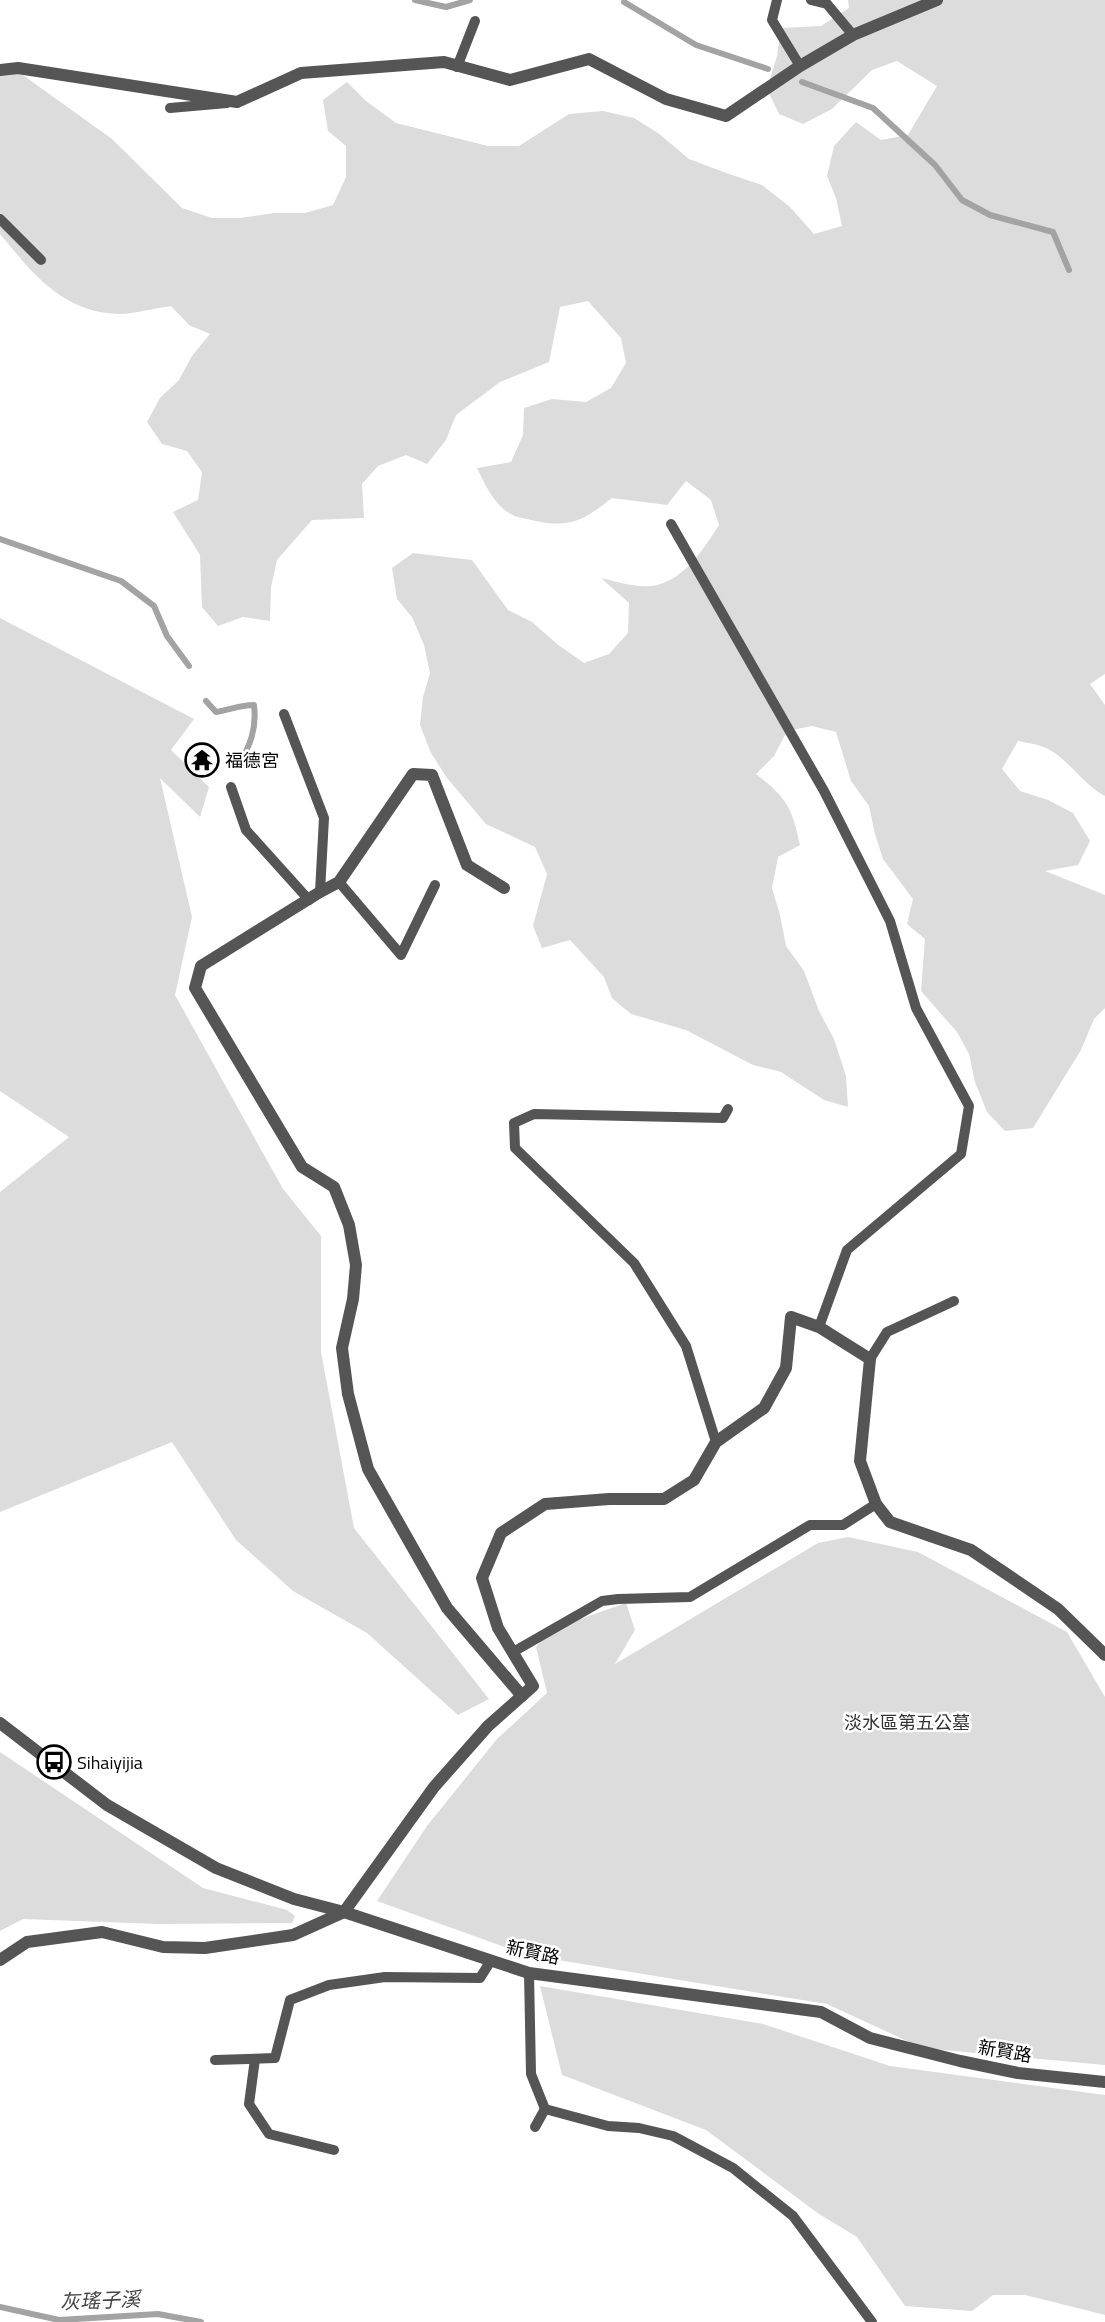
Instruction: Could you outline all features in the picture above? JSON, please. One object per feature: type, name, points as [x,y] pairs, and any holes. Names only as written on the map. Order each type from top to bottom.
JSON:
[{"type":"street","points":[[0,70],[18,68],[237,102],[301,73],[444,62],[510,80],[589,59],[666,99],[726,116],[800,66],[853,35],[938,0]]},
{"type":"street","points":[[504,888],[467,866],[432,775],[413,774],[339,882],[201,966],[195,988],[302,1167],[333,1187],[349,1225],[356,1265],[353,1299],[342,1348],[348,1394],[368,1469],[447,1608],[522,1696]]},
{"type":"street","points":[[0,1960],[27,1942],[102,1932],[163,1947],[206,1948],[293,1935],[344,1912],[434,1787],[488,1726],[533,1686],[498,1628],[482,1578],[501,1533],[545,1504],[609,1499],[664,1499],[694,1480],[716,1442],[764,1408],[786,1368],[791,1317],[819,1327],[870,1359],[860,1461],[876,1504],[890,1522],[971,1550],[1058,1609],[1105,1655]]},
{"type":"street","name":"新賢路","points":[[0,1723],[107,1805],[216,1869],[294,1899],[344,1912],[529,1973],[821,2012],[870,2038],[960,2061],[1018,2073],[1105,2082]]},
{"type":"lane","points":[[777,0],[772,20],[800,66]]},
{"type":"lane","points":[[811,0],[827,4],[853,35]]},
{"type":"lane","points":[[457,67],[475,21]]},
{"type":"lane","points":[[170,108],[237,102]]},
{"type":"lane","points":[[0,219],[41,260]]},
{"type":"lane","points":[[670,524],[830,801],[890,921],[916,1008],[969,1106],[961,1154],[847,1250],[819,1327]]},
{"type":"lane","points":[[284,714],[324,818],[315,896]]},
{"type":"lane","points":[[231,787],[246,830],[315,896]]},
{"type":"lane","points":[[339,882],[401,955],[435,885]]},
{"type":"lane","points":[[716,1442],[686,1346],[634,1263],[515,1148],[514,1123],[534,1114],[723,1118],[728,1108]]},
{"type":"lane","points":[[870,1359],[887,1332],[954,1301]]},
{"type":"lane","points":[[513,1652],[602,1601],[690,1597],[810,1525],[843,1525],[876,1504]]},
{"type":"lane","points":[[215,2061],[275,2058],[290,2000],[329,1985],[385,1977],[480,1978],[490,1962]]},
{"type":"lane","points":[[529,1973],[531,2074],[545,2109]]},
{"type":"lane","points":[[255,2059],[249,2104],[269,2134],[334,2151]]},
{"type":"lane","points":[[535,2127],[545,2109]]},
{"type":"lane","points":[[545,2109],[608,2127],[639,2128],[673,2136],[733,2168],[793,2216],[872,2322]]},
{"type":"green space","points":[[848,0],[1105,0],[1105,674],[1090,684],[1105,705],[1105,796],[1089,785],[1054,753],[1036,745],[1018,741],[1002,769],[1020,791],[1048,800],[1073,813],[1090,841],[1078,865],[1045,871],[1105,895],[1105,1008],[1094,1019],[1081,1050],[1033,1128],[1005,1131],[987,1112],[975,1082],[969,1054],[957,1032],[921,991],[925,939],[907,924],[913,899],[883,859],[869,806],[851,781],[836,732],[812,726],[787,731],[774,756],[756,774],[781,797],[794,821],[800,845],[778,857],[772,888],[786,946],[804,971],[819,1011],[834,1039],[846,1076],[848,1107],[824,1100],[781,1072],[753,1065],[686,1030],[631,1014],[612,998],[604,977],[570,940],[542,948],[533,926],[547,874],[535,847],[486,824],[447,778],[431,753],[420,725],[423,697],[430,673],[424,645],[412,617],[397,599],[392,568],[413,553],[472,560],[508,610],[532,622],[584,663],[609,654],[628,633],[629,603],[601,578],[643,586],[657,585],[667,581],[677,576],[693,561],[719,525],[711,500],[686,481],[667,505],[612,498],[584,517],[556,524],[511,514],[498,504],[486,487],[477,468],[511,462],[523,435],[524,408],[552,399],[586,402],[611,388],[626,363],[621,338],[588,301],[560,307],[549,362],[500,382],[456,415],[446,440],[427,464],[406,455],[378,466],[362,484],[364,518],[312,520],[277,560],[271,587],[270,621],[243,617],[218,626],[202,607],[200,555],[173,512],[198,500],[202,472],[187,451],[162,444],[147,422],[160,398],[179,380],[192,356],[210,334],[189,325],[171,306],[120,314],[82,307],[51,289],[37,277],[0,234],[0,66],[20,73],[112,139],[182,208],[212,218],[305,213],[333,205],[346,177],[346,146],[328,131],[323,100],[347,82],[366,101],[396,123],[488,146],[519,146],[569,114],[603,111],[634,118],[658,133],[689,159],[762,185],[790,207],[814,234],[842,226],[836,198],[827,176],[834,146],[856,122],[881,140],[908,135],[937,86],[897,61],[872,70],[832,109],[803,124],[779,114],[767,89],[777,56],[781,28],[821,26],[849,8]]},
{"type":"green space","points":[[0,618],[194,719],[171,750],[209,787],[200,817],[160,778],[192,917],[175,995],[283,1189],[321,1236],[321,1352],[354,1528],[489,1699],[458,1715],[367,1633],[293,1591],[236,1540],[172,1442],[0,1512],[0,1192],[69,1137],[0,1091]]},
{"type":"green space","name":"淡水區第五公墓","points":[[848,1537],[918,1552],[1067,1632],[1105,1697],[1105,2065],[922,2048],[827,2004],[527,1955],[377,1901],[427,1826],[497,1739],[547,1693],[536,1647],[549,1630],[626,1603],[635,1630],[615,1664],[818,1543]]},
{"type":"green space","points":[[0,1752],[203,1888],[287,1910],[295,1916],[292,1923],[158,1924],[23,1919],[0,1931]]},
{"type":"green space","points":[[540,1986],[763,2024],[890,2066],[1105,2095],[1105,2315],[1025,2295],[993,2295],[972,2311],[905,2306],[857,2237],[819,2214],[706,2130],[562,2075]]},
{"type":"waterway","points":[[415,0],[446,7],[470,0]]},
{"type":"waterway","points":[[624,2],[696,45],[768,69]]},
{"type":"waterway","points":[[802,82],[873,108],[935,165],[962,200],[990,215],[1053,232],[1069,270]]},
{"type":"waterway","points":[[0,539],[121,581],[154,606],[167,636],[189,666]]},
{"type":"waterway","points":[[206,701],[216,712],[254,705],[252,737],[238,766]]},
{"type":"waterway","name":"灰瑤子溪","points":[[0,2307],[59,2320],[158,2314],[201,2322]]},
{"type":"place","name":"福德宮","points":[[202,760]]},
{"type":"place","name":"Sihaiyijia","points":[[54,1762]]}]
